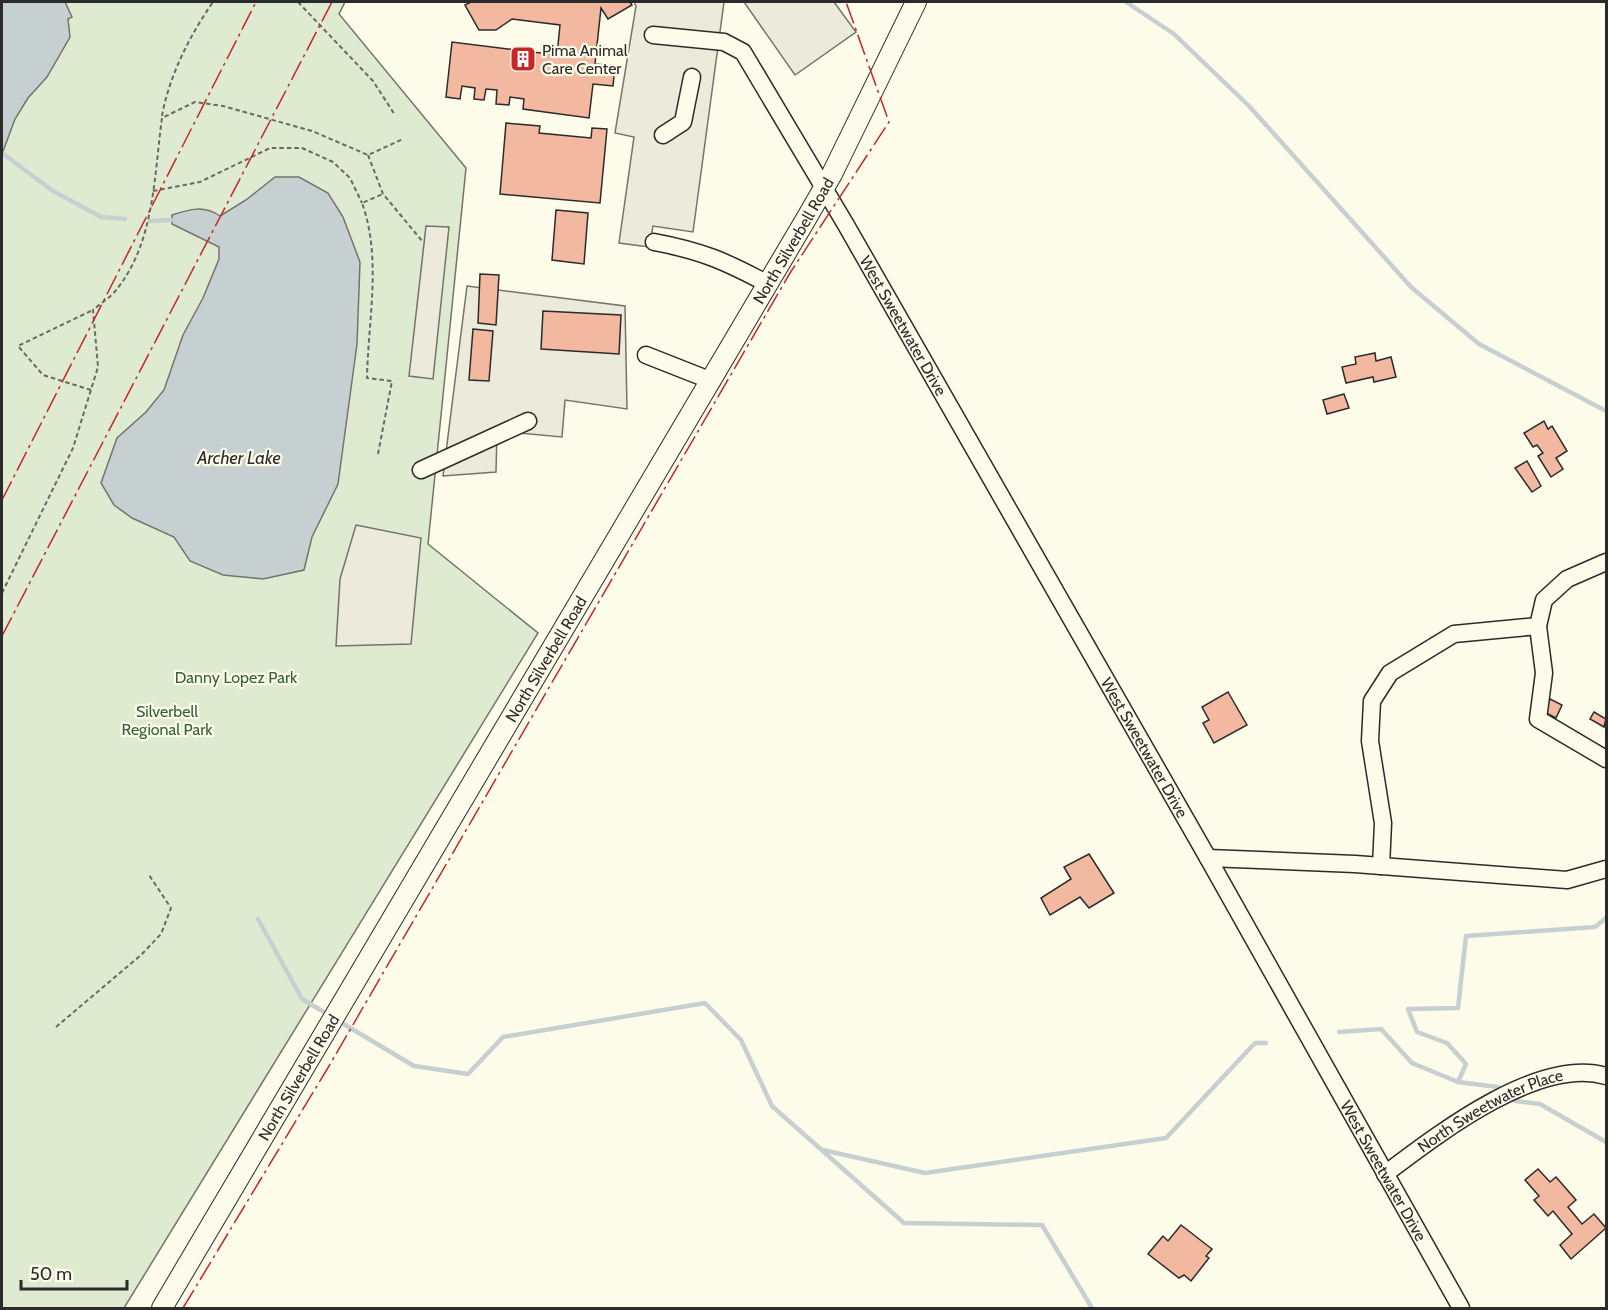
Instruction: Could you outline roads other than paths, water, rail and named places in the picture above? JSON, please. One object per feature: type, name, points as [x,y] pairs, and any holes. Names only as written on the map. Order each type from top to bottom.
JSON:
[{"type":"main road","name":"North Silverbell Road","points":[[162,1308],[824,188],[916,2]]},
{"type":"street","name":"West Sweetwater Drive","points":[[654,35],[724,42],[742,52],[824,188],[1208,858],[1461,1308]]},
{"type":"street","points":[[663,135],[683,122],[692,77]]},
{"type":"street","points":[[654,242],[693,249],[722,259],[768,284]]},
{"type":"street","points":[[646,355],[712,381]]},
{"type":"street","points":[[421,470],[528,421]]},
{"type":"street","points":[[1606,562],[1568,579],[1544,600],[1538,626],[1544,673],[1538,719],[1606,759]]},
{"type":"street","points":[[1381,866],[1383,823],[1370,741],[1371,711],[1372,701],[1390,673],[1454,634],[1538,626]]},
{"type":"street","points":[[1208,858],[1381,866],[1567,880],[1606,869]]},
{"type":"street","name":"North Sweetwater Place","points":[[1385,1174],[1434,1137],[1514,1089],[1563,1076],[1596,1073],[1606,1076]]},
{"type":"water","points":[[2,2],[65,2],[72,17],[68,19],[70,37],[47,77],[28,98],[15,119],[2,154]]},
{"type":"water","name":"Archer Lake","points":[[275,177],[299,177],[328,193],[343,217],[360,262],[357,344],[338,484],[312,537],[304,570],[263,579],[223,575],[190,561],[174,537],[132,518],[114,505],[101,483],[117,438],[146,412],[164,390],[183,335],[203,298],[219,259],[219,247],[172,224],[172,215],[203,209],[220,216],[246,200]]},
{"type":"waterway","points":[[1126,2],[1174,34],[1249,106],[1411,287],[1479,344],[1606,411]]},
{"type":"waterway","points":[[2,153],[53,191],[101,217],[125,219]]},
{"type":"waterway","points":[[150,221],[171,220]]},
{"type":"waterway","points":[[1339,1032],[1381,1029],[1412,1063],[1458,1082],[1466,1064],[1447,1043],[1417,1032],[1408,1009],[1458,1008],[1466,936],[1595,927],[1606,918]]},
{"type":"waterway","points":[[258,919],[302,999],[329,1015]]},
{"type":"waterway","points":[[337,1020],[414,1066],[468,1074],[503,1037],[705,1003],[741,1040],[772,1106],[904,1223],[1042,1225],[1092,1308]]},
{"type":"waterway","points":[[823,1150],[925,1173],[1166,1138],[1255,1043],[1266,1043]]},
{"type":"waterway","points":[[1458,1082],[1498,1087],[1504,1091]]},
{"type":"waterway","points":[[1510,1097],[1515,1101],[1540,1104],[1606,1142]]},
{"type":"place","name":"Pima Animal Care Center","points":[[523,59]]},
{"type":"park label","name":"Danny Lopez Park","points":[[236,677]]},
{"type":"park label","name":"Silverbell Regional Park","points":[[167,720]]}]
